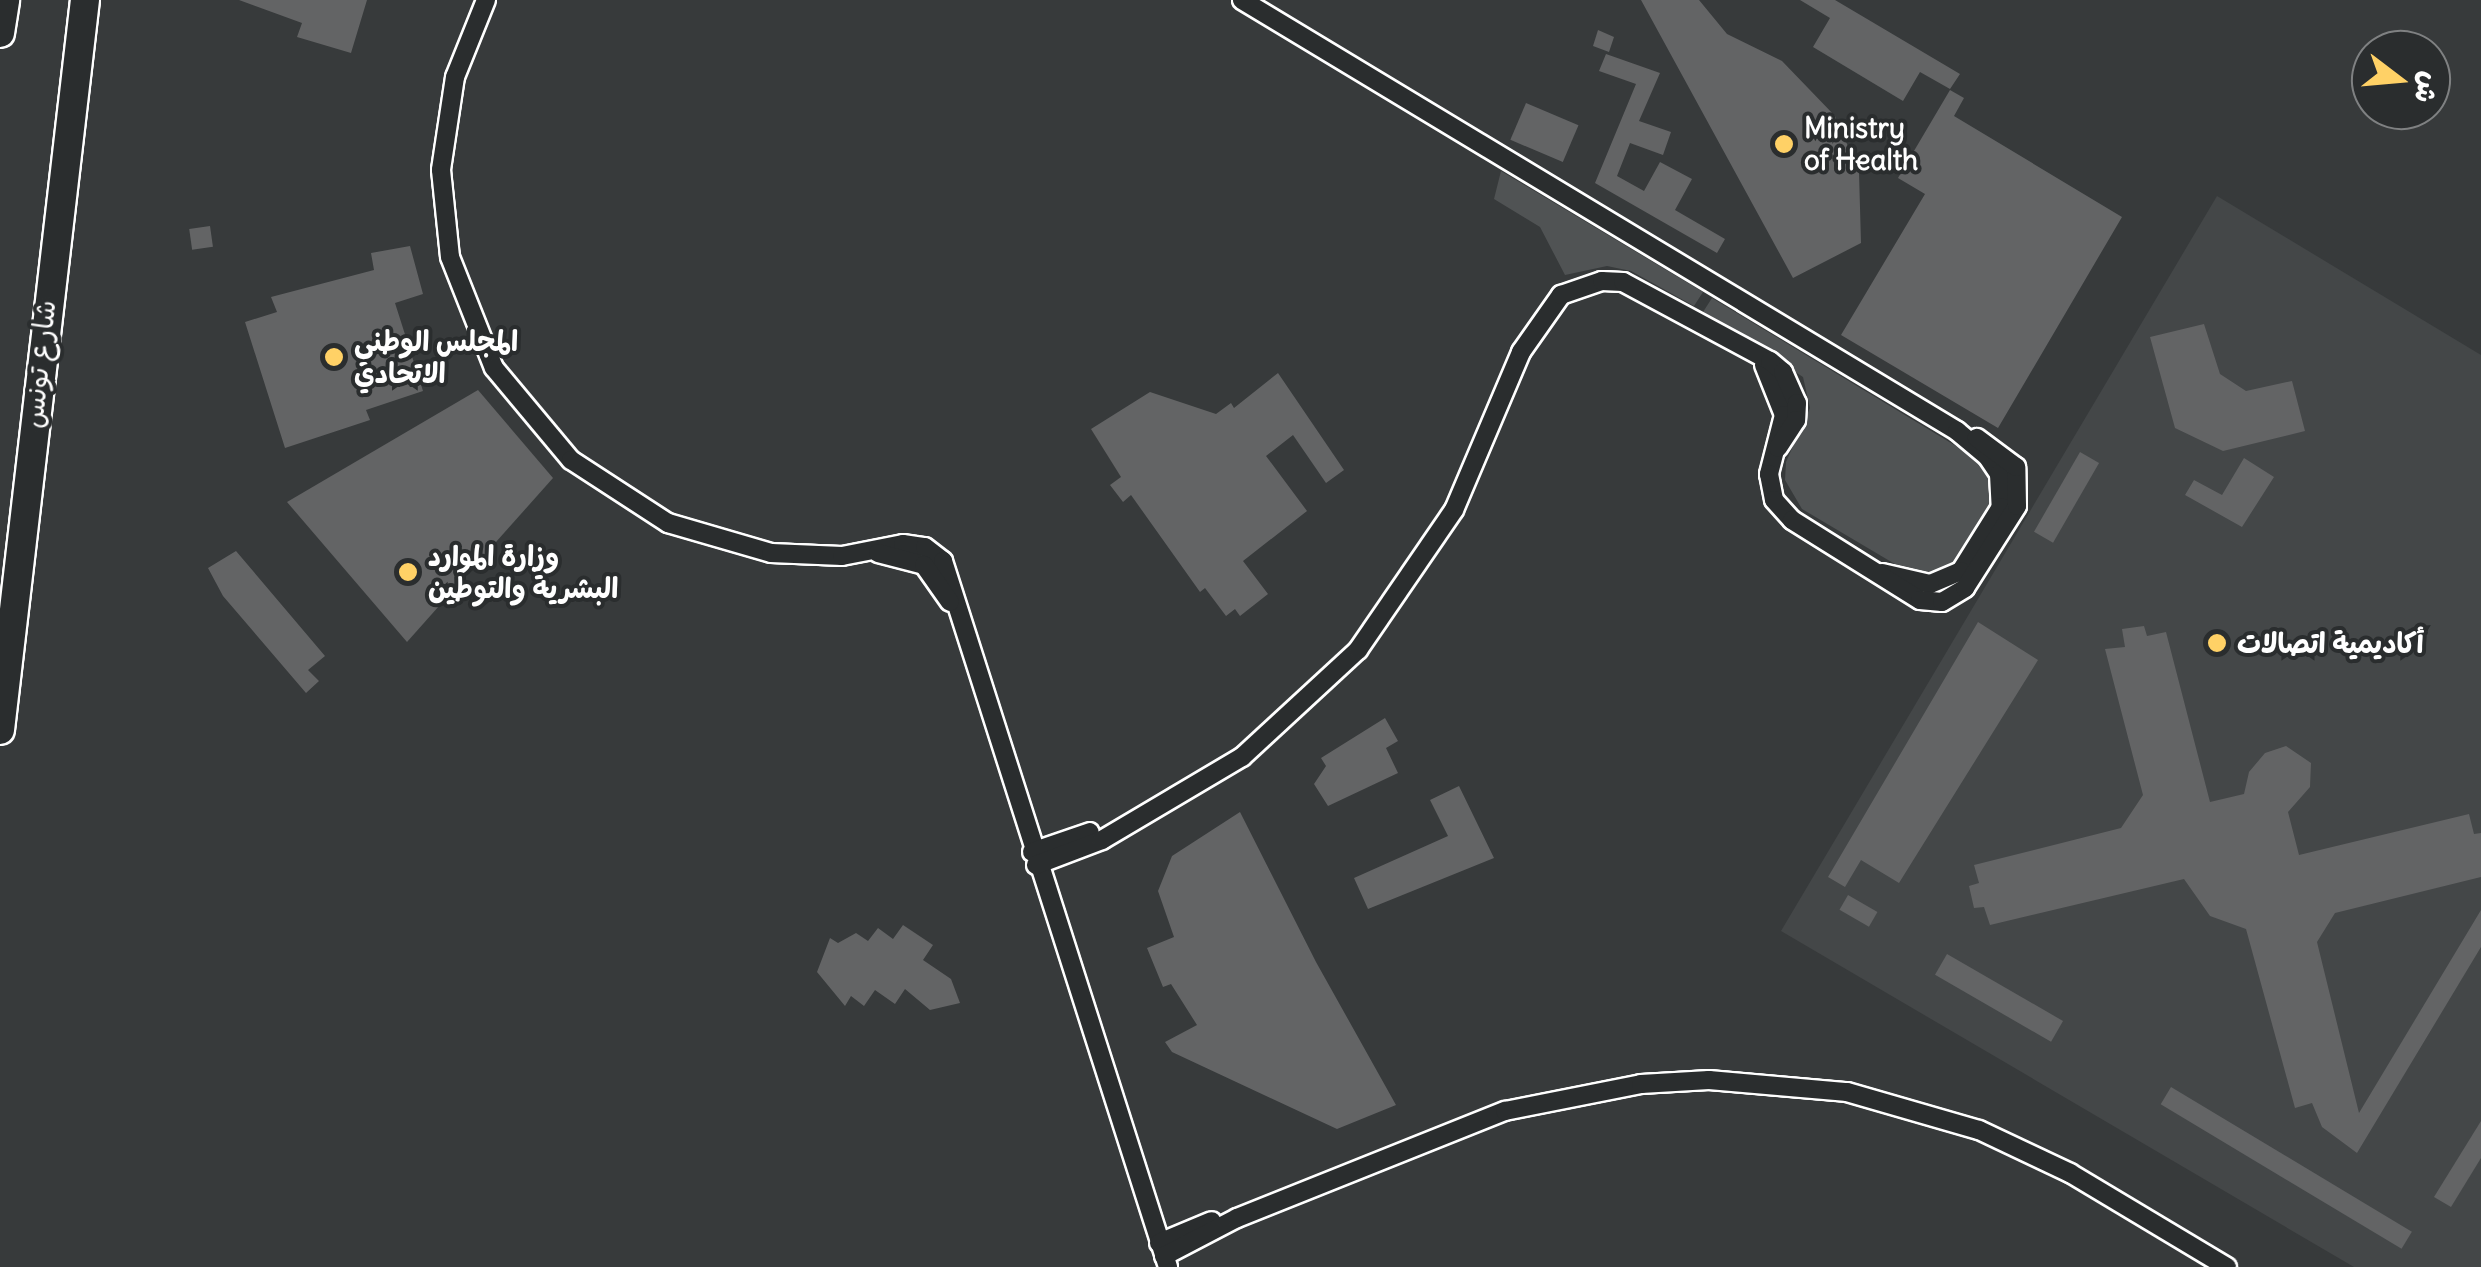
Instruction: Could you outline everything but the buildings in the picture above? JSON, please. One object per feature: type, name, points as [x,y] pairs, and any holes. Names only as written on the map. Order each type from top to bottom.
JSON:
[{"type":"main road","points":[[0,33],[5,0]]},
{"type":"main road","name":"شارع تونس","points":[[0,730],[84,0]]},
{"type":"street","points":[[486,0],[455,77],[445,124],[444,217],[470,320],[516,402],[571,460],[668,523],[771,553],[877,553],[903,544],[934,553],[948,570],[1034,858],[1164,1255],[1237,1218],[1440,1134],[1555,1098],[1641,1084],[1778,1083],[1897,1104],[1979,1130],[2070,1172],[2227,1267]]},
{"type":"street","points":[[1034,858],[1115,829],[1242,756],[1358,650],[1454,510],[1521,352],[1561,295],[1602,280],[1624,282],[1783,372],[1796,402],[1796,420],[1778,448],[1769,474],[1782,511],[1882,573],[1908,594],[1942,602],[1965,588],[1987,544],[2017,506],[2020,477],[2000,450],[1958,431],[1242,0]]},
{"type":"shaded area","points":[[1501,171],[1703,292],[1694,306],[1631,271],[1607,266],[1565,275],[1540,227],[1494,199]]},
{"type":"shaded area","name":"أكاديمية اتصالات","points":[[2217,196],[2481,355],[2481,1267],[2354,1267],[1781,931]]},
{"type":"shaded area","points":[[1712,298],[1979,460],[1993,486],[1993,504],[1961,560],[1930,575],[1910,573],[1802,509],[1785,480],[1786,462],[1810,408],[1803,377],[1703,312]]},
{"type":"place","name":"Ministry of Health","points":[[1784,144]]},
{"type":"place","name":"المجلس الوطني الاتحادي","points":[[334,357]]},
{"type":"place","name":"وزارة الموارد البشرية والتوطين","points":[[408,572]]},
{"type":"place","name":"أكاديمية اتصالات","points":[[2217,643]]}]
